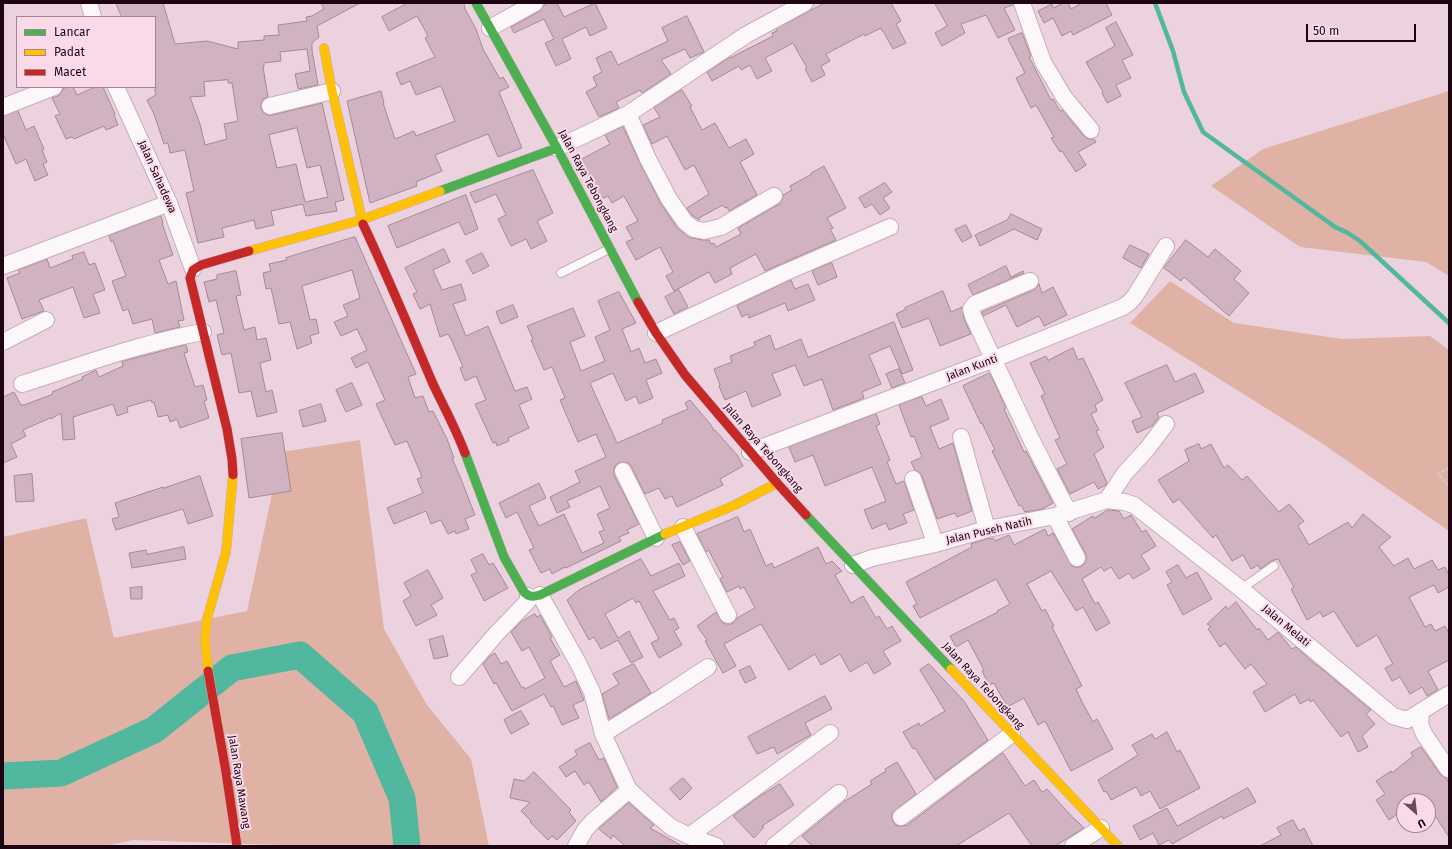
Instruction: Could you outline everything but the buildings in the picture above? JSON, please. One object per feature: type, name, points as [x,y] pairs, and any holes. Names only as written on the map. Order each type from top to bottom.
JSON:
[{"type":"main road","name":"Jalan Raya Tebongkang","points":[[476,3],[557,148],[609,249],[656,333],[685,375],[777,483],[1118,846]]},
{"type":"main road","points":[[324,48],[332,91],[361,220],[384,269],[434,385],[458,434],[504,557],[524,592],[534,596],[656,538],[735,505],[777,483]]},
{"type":"main road","points":[[194,269],[201,264],[361,220],[557,148]]},
{"type":"main road","name":"Jalan Raya Mawang","points":[[194,269],[190,278],[232,459],[233,480],[226,552],[208,619],[205,640],[206,662],[218,722],[237,846]]},
{"type":"street","points":[[88,3],[93,16]]},
{"type":"street","points":[[490,28],[535,3]]},
{"type":"street","points":[[557,148],[628,114],[746,35],[805,3]]},
{"type":"street","points":[[1022,3],[1043,62],[1064,96],[1092,130]]},
{"type":"street","points":[[3,107],[51,88]]},
{"type":"street","name":"Jalan Sahadewa","points":[[116,88],[169,203],[194,269]]},
{"type":"street","points":[[270,106],[332,91]]},
{"type":"street","points":[[628,114],[648,159],[669,199],[685,222],[694,229],[704,231],[721,227],[774,196]]},
{"type":"street","points":[[3,266],[169,203]]},
{"type":"street","points":[[656,333],[784,273],[890,227]]},
{"type":"street","name":"Jalan Kunti","points":[[750,452],[994,360],[1123,307],[1135,296],[1166,246]]},
{"type":"street","points":[[1030,281],[975,304],[971,309],[1031,439],[1062,515],[1077,558]]},
{"type":"street","points":[[3,342],[46,320]]},
{"type":"street","points":[[22,384],[120,352],[203,332]]},
{"type":"street","points":[[1107,500],[1125,473],[1147,449],[1166,424]]},
{"type":"street","points":[[962,437],[987,530]]},
{"type":"street","points":[[623,471],[656,538]]},
{"type":"street","points":[[913,479],[932,531],[935,544]]},
{"type":"street","name":"Jalan Puseh Natih","points":[[853,565],[872,558],[935,544],[987,530],[1062,515],[1107,500],[1124,502]]},
{"type":"street","name":"Jalan Melati","points":[[1124,502],[1134,505],[1241,589],[1393,716],[1407,720],[1449,694]]},
{"type":"street","points":[[684,527],[728,615]]},
{"type":"street","points":[[459,677],[497,633],[534,596],[578,663],[592,692],[604,734],[629,790],[671,827],[689,836],[716,846]]},
{"type":"street","points":[[604,734],[708,666]]},
{"type":"street","points":[[1421,712],[1420,724],[1424,734],[1448,769]]},
{"type":"street","points":[[689,836],[830,733]]},
{"type":"street","points":[[901,817],[1012,734]]},
{"type":"street","points":[[576,846],[585,830],[593,821],[629,790]]},
{"type":"street","points":[[774,846],[839,793]]},
{"type":"street","points":[[1072,846],[1101,828]]},
{"type":"lane","points":[[561,273],[609,249]]},
{"type":"lane","points":[[1241,589],[1274,566]]},
{"type":"path","points":[[1449,468],[1438,474],[1449,485]]},
{"type":"shaded area","points":[[1449,91],[1449,276],[1426,262],[1300,247],[1211,186],[1263,149]]},
{"type":"shaded area","points":[[1170,281],[1234,323],[1342,339],[1430,336],[1449,350],[1449,531],[1320,442],[1130,323]]},
{"type":"shaded area","points":[[360,440],[384,629],[427,705],[471,759],[489,846],[310,846],[133,840],[106,846],[3,846],[3,537],[86,518],[114,638],[247,611],[281,452]]},
{"type":"waterway","points":[[1155,3],[1173,51],[1184,92],[1203,132],[1335,227],[1360,241],[1449,323]]},
{"type":"waterway","points":[[3,776],[61,773],[154,730],[232,668],[300,655],[365,712],[402,798],[407,846]]},
{"type":"traffic: fast","points":[[476,3],[557,148],[638,302]]},
{"type":"traffic: fast","points":[[440,191],[557,148]]},
{"type":"traffic: fast","points":[[465,453],[504,557],[524,592],[529,596],[540,595],[665,534]]},
{"type":"traffic: fast","points":[[806,515],[951,669]]},
{"type":"traffic: slow","points":[[324,48],[332,91],[363,224]]},
{"type":"traffic: slow","points":[[249,251],[361,220],[440,191]]},
{"type":"traffic: slow","points":[[208,671],[205,640],[207,619],[226,552],[233,475]]},
{"type":"traffic: slow","points":[[665,534],[735,505],[777,483]]},
{"type":"traffic: slow","points":[[951,669],[1118,846]]},
{"type":"traffic: jam","points":[[363,224],[465,453]]},
{"type":"traffic: jam","points":[[233,475],[227,429],[190,278],[193,270],[201,265],[249,251]]},
{"type":"traffic: jam","points":[[638,302],[656,333],[685,375],[806,515]]},
{"type":"traffic: jam","points":[[208,671],[226,772],[237,846]]}]
